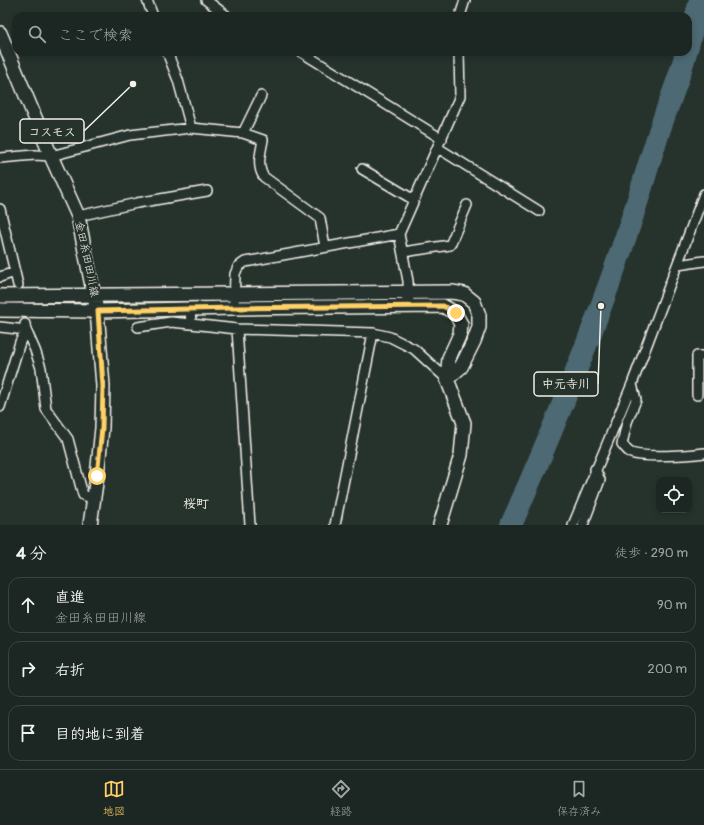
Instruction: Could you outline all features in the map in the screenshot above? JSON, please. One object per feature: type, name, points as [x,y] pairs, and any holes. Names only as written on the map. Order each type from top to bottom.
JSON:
[{"type":"street","points":[[147,0],[152,12]]},
{"type":"street","points":[[206,0],[222,12]]},
{"type":"street","points":[[461,12],[465,0]]},
{"type":"street","name":"金田糸田田川線","points":[[0,33],[51,156],[78,216],[98,311],[103,386],[102,428],[90,525]]},
{"type":"street","points":[[169,56],[178,80],[191,128]]},
{"type":"street","points":[[307,56],[442,139]]},
{"type":"street","points":[[409,306],[408,281],[399,234],[460,96],[459,56]]},
{"type":"street","points":[[243,133],[261,96]]},
{"type":"street","points":[[0,158],[35,155],[51,156],[130,135],[191,128],[243,133],[263,140],[260,172],[264,177],[320,218],[326,247]]},
{"type":"street","points":[[438,148],[539,211]]},
{"type":"street","points":[[362,169],[414,200]]},
{"type":"street","points":[[78,216],[137,203],[207,191]]},
{"type":"street","points":[[573,525],[632,384],[678,266],[704,194]]},
{"type":"street","points":[[402,252],[450,245],[467,205]]},
{"type":"street","points":[[0,209],[18,285]]},
{"type":"street","points":[[234,301],[235,274],[238,267],[245,262],[399,234]]},
{"type":"street","points":[[678,266],[704,261]]},
{"type":"street","points":[[0,277],[15,272]]},
{"type":"street","points":[[0,310],[98,311],[190,309],[234,301],[408,291],[452,292],[464,294],[474,302],[479,315],[479,327],[461,367],[448,379]]},
{"type":"street","points":[[0,296],[95,295],[234,301],[443,306],[456,313],[461,324],[460,334],[449,358],[448,379],[464,423],[461,454],[440,525]]},
{"type":"street","points":[[190,309],[191,324]]},
{"type":"street","points":[[138,327],[171,322],[237,329],[373,333],[390,337],[414,349],[448,379]]},
{"type":"street","points":[[25,327],[42,368],[46,409],[68,439],[83,495],[94,499]]},
{"type":"street","points":[[0,328],[25,327]]},
{"type":"street","points":[[0,407],[25,327]]},
{"type":"street","points":[[237,329],[250,525]]},
{"type":"street","points":[[335,525],[373,333]]},
{"type":"street","points":[[697,395],[697,356],[704,356]]},
{"type":"street","points":[[632,384],[636,400],[627,422],[622,444],[629,452],[642,455],[704,453]]},
{"type":"street","points":[[583,525],[600,480],[595,470]]},
{"type":"waterway","points":[[692,31],[700,0]]},
{"type":"waterway","points":[[511,525],[557,418],[600,309],[685,56]]},
{"type":"place","name":"コスモス","points":[[133,84]]},
{"type":"place","name":"中元寺川","points":[[601,306]]},
{"type":"district","name":"桜町","points":[[196,504]]},
{"type":"route","points":[[97,476],[102,428],[103,386],[98,311],[443,306],[456,313]]}]
